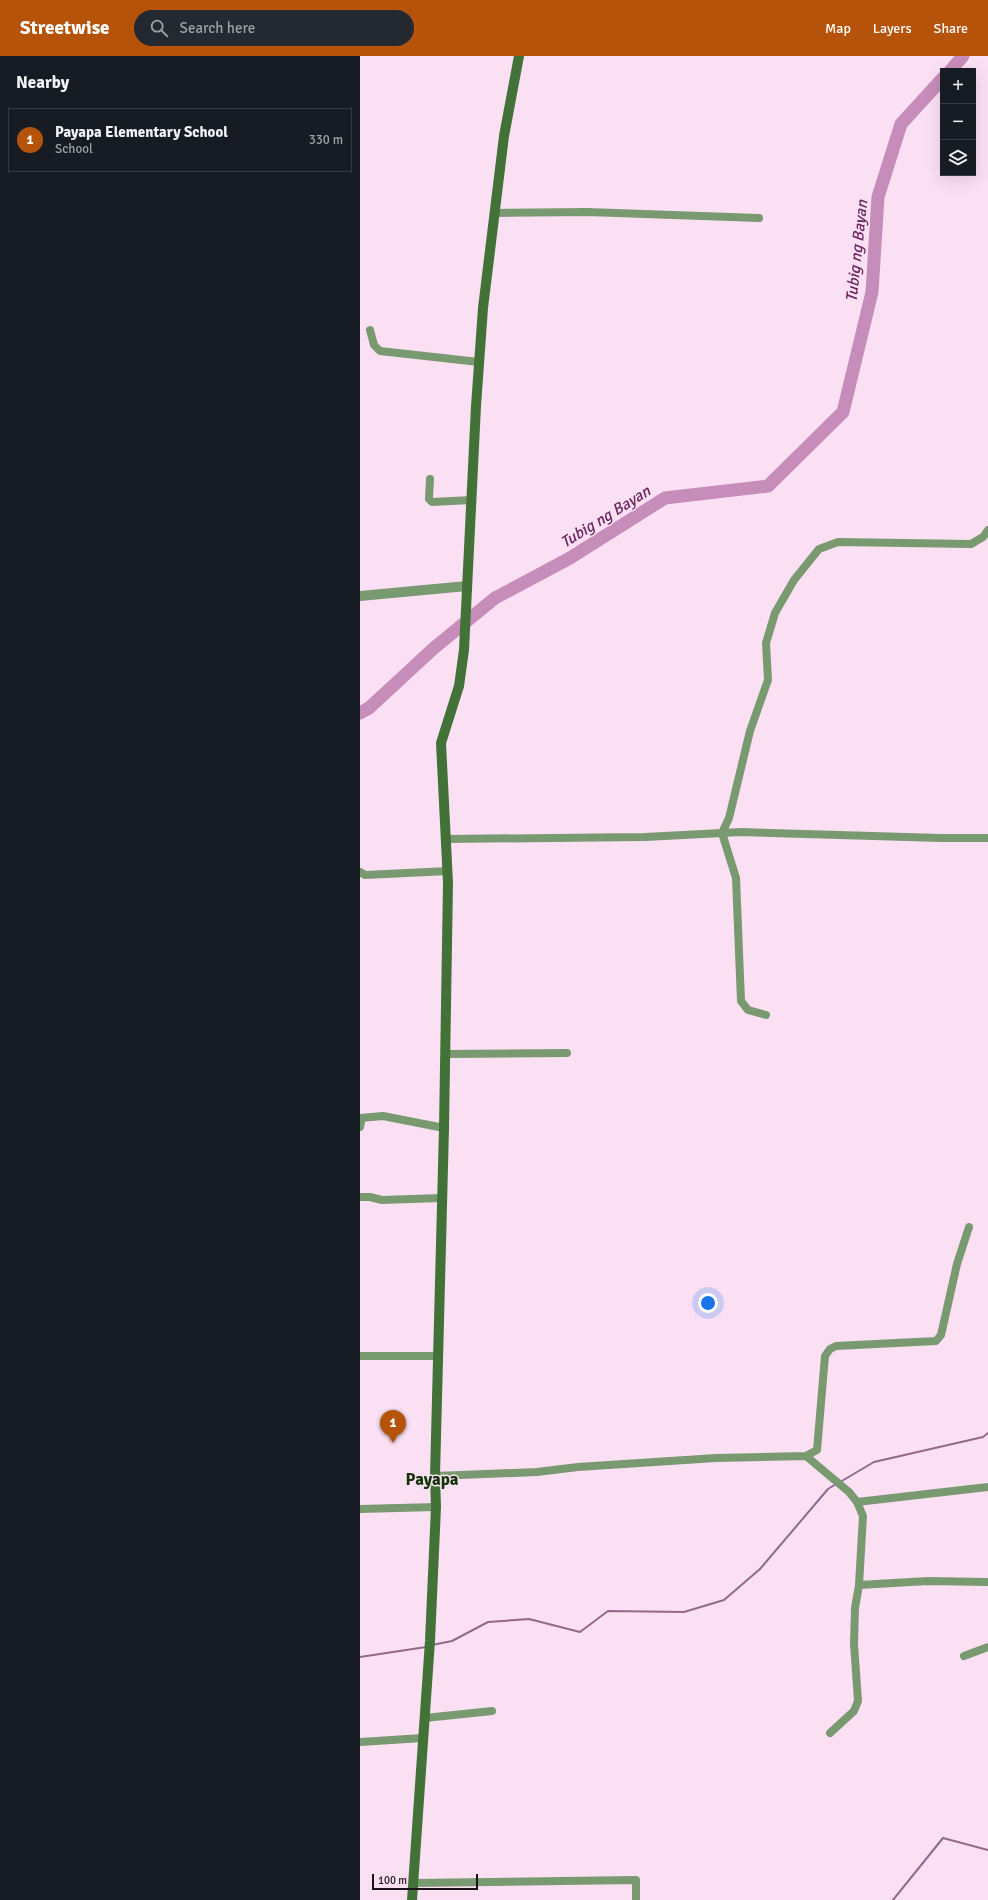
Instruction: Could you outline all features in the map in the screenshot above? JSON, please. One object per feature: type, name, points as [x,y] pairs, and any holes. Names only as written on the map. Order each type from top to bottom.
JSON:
[{"type":"main road","points":[[412,1900],[430,1645],[436,1507],[435,1476],[441,1198],[446,1054],[448,871],[441,743],[459,686],[465,621],[483,308],[504,136],[519,56]]},
{"type":"street","points":[[494,213],[587,212],[759,218]]},
{"type":"street","points":[[370,330],[374,345],[380,350],[479,362]]},
{"type":"street","points":[[430,479],[429,499],[432,502],[472,500]]},
{"type":"street","points":[[766,1015],[748,1010],[741,1001],[736,878],[722,833],[729,818],[750,731],[768,680],[766,643],[775,613],[794,580],[819,549],[838,542],[971,544],[983,537],[988,530]]},
{"type":"street","points":[[360,596],[467,586]]},
{"type":"street","points":[[446,839],[645,837],[722,833],[988,838]]},
{"type":"street","points":[[360,872],[365,874],[448,871]]},
{"type":"street","points":[[446,1054],[567,1053]]},
{"type":"street","points":[[360,1128],[361,1118],[384,1116],[444,1128]]},
{"type":"street","points":[[360,1197],[370,1197],[382,1200],[441,1198]]},
{"type":"street","points":[[435,1476],[537,1472],[578,1467],[716,1458],[806,1456],[817,1450],[825,1356],[830,1349],[836,1346],[936,1340],[941,1335],[957,1264],[969,1227]]},
{"type":"street","points":[[360,1356],[438,1356]]},
{"type":"street","points":[[806,1456],[849,1492],[857,1502],[863,1516],[859,1585],[855,1608],[854,1644],[858,1701],[854,1711],[830,1733]]},
{"type":"street","points":[[857,1502],[988,1487]]},
{"type":"street","points":[[360,1509],[436,1507]]},
{"type":"street","points":[[859,1585],[928,1581],[988,1582]]},
{"type":"street","points":[[964,1656],[988,1647]]},
{"type":"street","points":[[425,1718],[492,1711]]},
{"type":"street","points":[[360,1742],[423,1738]]},
{"type":"street","points":[[413,1884],[636,1880],[636,1900]]},
{"type":"waterway","name":"Tubig ng Bayan","points":[[953,68],[963,56]]},
{"type":"waterway","name":"Tubig ng Bayan","points":[[360,713],[369,708],[434,648],[495,598],[570,558],[665,498],[768,486],[843,412],[872,292],[878,197],[901,124],[940,81]]},
{"type":"waterway","points":[[840,1482],[874,1462],[983,1437],[988,1433]]},
{"type":"waterway","points":[[432,1645],[452,1641],[488,1622],[529,1619],[580,1632],[608,1611],[684,1612],[724,1600],[760,1569],[828,1489],[836,1484]]},
{"type":"waterway","points":[[360,1657],[426,1647]]},
{"type":"waterway","points":[[893,1900],[943,1838],[988,1850]]},
{"type":"place","name":"Payapa Elementary School","points":[[393,1443]]},
{"type":"district","name":"Payapa","points":[[432,1479]]}]
